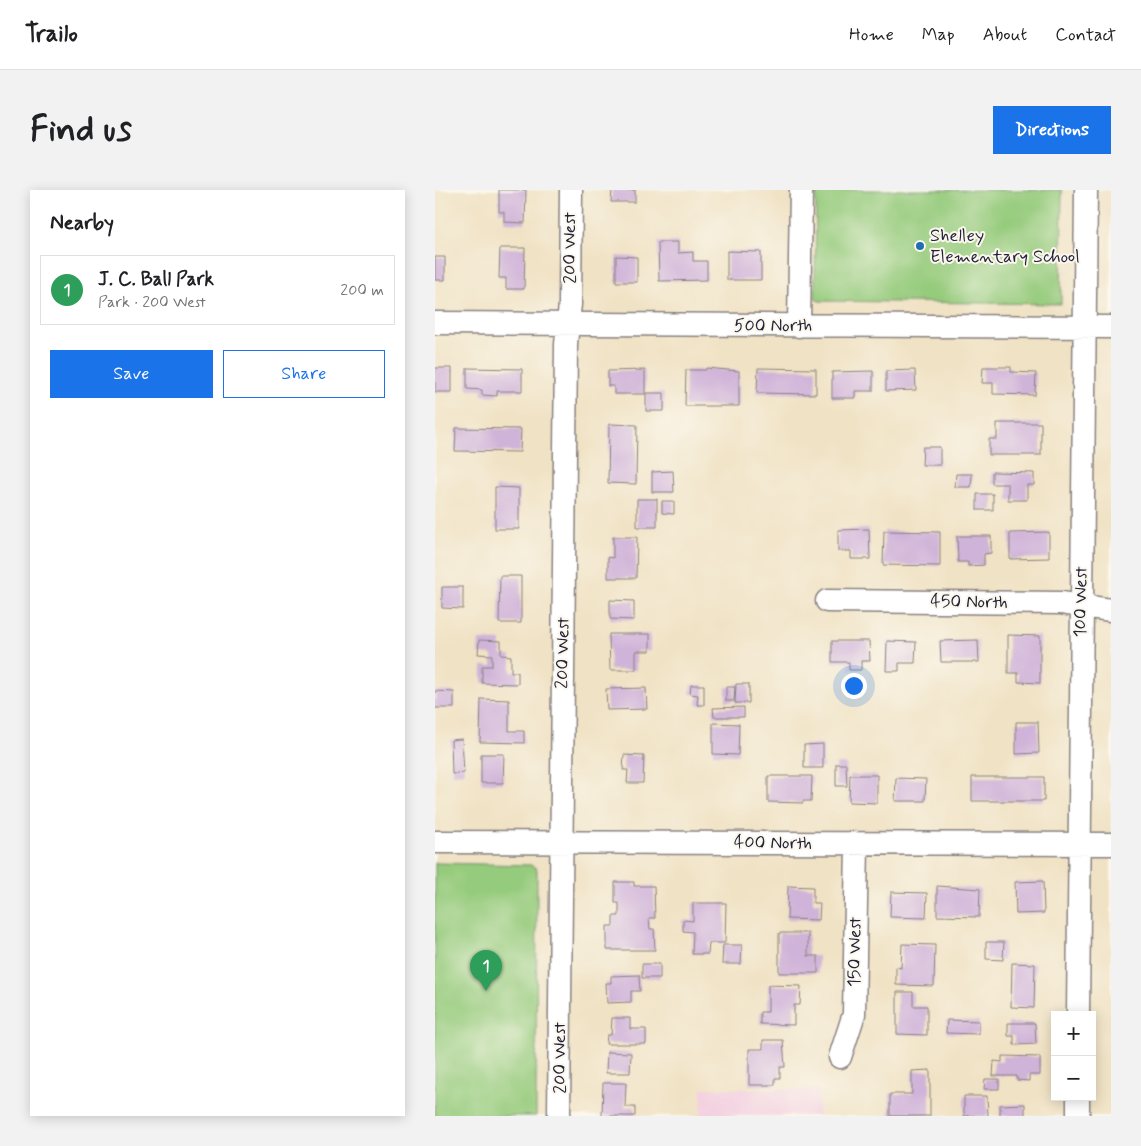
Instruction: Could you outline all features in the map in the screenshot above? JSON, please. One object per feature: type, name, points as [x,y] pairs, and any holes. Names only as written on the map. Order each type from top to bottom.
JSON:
[{"type":"street","name":"200 West","points":[[559,1116],[561,842],[571,190]]},
{"type":"street","points":[[799,326],[801,190]]},
{"type":"street","name":"100 West","points":[[1078,1011],[1085,190]]},
{"type":"street","name":"500 North","points":[[435,323],[1111,327]]},
{"type":"street","name":"450 North","points":[[827,600],[1061,603],[1111,610]]},
{"type":"street","name":"400 North","points":[[435,842],[1111,844]]},
{"type":"street","name":"150 West","points":[[840,1057],[854,1014],[857,844]]},
{"type":"street","points":[[1078,1101],[1078,1116]]},
{"type":"shaded area","points":[[702,1088],[819,1090],[818,1116],[701,1116]]},
{"type":"green space","name":"Shelley Elementary School","points":[[816,190],[1062,190],[1061,304],[819,301],[815,298]]},
{"type":"green space","points":[[435,863],[531,865],[537,869],[536,1116],[435,1116]]},
{"type":"building","points":[[499,190],[526,190],[525,223],[504,222],[504,212],[499,212]]},
{"type":"building","points":[[612,190],[635,190],[635,202],[611,202]]},
{"type":"building","points":[[658,242],[678,242],[678,253],[693,252],[693,261],[707,261],[707,280],[659,281]]},
{"type":"building","points":[[500,248],[525,248],[524,289],[506,289],[506,278],[499,278]]},
{"type":"building","points":[[727,251],[761,252],[761,280],[727,280]]},
{"type":"building","points":[[616,256],[637,257],[637,282],[616,282]]},
{"type":"building","points":[[435,257],[445,257],[445,280],[435,280]]},
{"type":"building","points":[[983,367],[1011,367],[1011,372],[1036,373],[1035,395],[993,394],[993,383],[982,383]]},
{"type":"building","points":[[435,368],[452,368],[452,392],[435,392]]},
{"type":"building","points":[[467,368],[522,369],[522,391],[497,391],[497,396],[482,395],[482,390],[467,389]]},
{"type":"building","points":[[706,368],[739,371],[739,406],[685,406],[686,370],[706,370]]},
{"type":"building","points":[[758,368],[816,369],[816,394],[757,393]]},
{"type":"building","points":[[645,370],[645,394],[614,394],[614,386],[608,386],[608,371]]},
{"type":"building","points":[[915,370],[916,390],[886,391],[886,371]]},
{"type":"building","points":[[873,371],[873,391],[855,391],[855,398],[832,398],[832,372]]},
{"type":"building","points":[[646,393],[664,393],[664,411],[646,411]]},
{"type":"building","points":[[997,423],[1041,423],[1041,455],[989,455],[989,439],[997,439]]},
{"type":"building","points":[[609,424],[637,425],[636,484],[608,483]]},
{"type":"building","points":[[456,428],[521,429],[520,452],[455,451]]},
{"type":"building","points":[[923,447],[940,447],[940,465],[922,465]]},
{"type":"building","points":[[673,471],[674,492],[652,492],[652,472]]},
{"type":"building","points":[[992,472],[1034,473],[1034,485],[1027,485],[1027,500],[1008,500],[1008,484],[992,484]]},
{"type":"building","points":[[956,474],[972,474],[971,487],[955,487]]},
{"type":"building","points":[[495,487],[519,488],[519,529],[495,529]]},
{"type":"building","points":[[977,494],[993,494],[993,510],[977,510]]},
{"type":"building","points":[[637,499],[657,499],[657,527],[637,527]]},
{"type":"building","points":[[662,501],[674,501],[674,514],[662,513]]},
{"type":"building","points":[[869,529],[870,559],[851,559],[851,551],[838,551],[838,530]]},
{"type":"building","points":[[884,531],[940,532],[940,566],[883,565]]},
{"type":"building","points":[[1049,532],[1049,558],[1010,559],[1010,533]]},
{"type":"building","points":[[957,536],[991,536],[991,553],[984,554],[984,565],[968,566],[968,562],[958,562]]},
{"type":"building","points":[[613,537],[637,537],[636,578],[608,578],[608,557],[613,558]]},
{"type":"building","points":[[500,576],[521,576],[521,623],[499,623]]},
{"type":"building","points":[[442,587],[463,587],[463,609],[442,608]]},
{"type":"building","points":[[610,600],[634,601],[634,620],[610,619]]},
{"type":"building","points":[[609,634],[650,634],[650,651],[636,651],[636,670],[610,670]]},
{"type":"building","points":[[1008,635],[1040,636],[1040,683],[1018,682],[1018,673],[1008,673]]},
{"type":"building","points":[[479,640],[501,641],[501,655],[511,656],[511,672],[518,672],[518,684],[482,683],[482,666],[492,666],[492,655],[478,654]]},
{"type":"building","points":[[978,640],[979,662],[941,662],[940,641]]},
{"type":"building","points":[[832,641],[869,641],[870,661],[861,661],[861,670],[849,670],[849,662],[832,662]]},
{"type":"building","points":[[887,641],[916,642],[915,663],[899,663],[899,671],[886,671]]},
{"type":"building","points":[[736,684],[749,684],[749,703],[735,703]]},
{"type":"building","points":[[691,685],[704,685],[704,705],[697,705],[698,695],[690,694]]},
{"type":"building","points":[[726,687],[735,687],[734,701],[726,701]]},
{"type":"building","points":[[646,688],[647,709],[607,710],[606,689]]},
{"type":"building","points":[[435,691],[454,692],[454,708],[435,708]]},
{"type":"building","points":[[481,699],[509,700],[509,731],[524,731],[524,743],[480,742]]},
{"type":"building","points":[[744,707],[744,717],[714,717],[713,708]]},
{"type":"building","points":[[1016,722],[1038,722],[1039,753],[1016,754]]},
{"type":"building","points":[[713,723],[739,724],[738,755],[713,754]]},
{"type":"building","points":[[462,739],[464,773],[452,774],[451,740]]},
{"type":"building","points":[[823,744],[823,768],[804,768],[804,745]]},
{"type":"building","points":[[481,754],[504,754],[503,783],[481,783]]},
{"type":"building","points":[[624,755],[644,756],[643,783],[627,783],[628,770],[623,770]]},
{"type":"building","points":[[836,764],[846,764],[847,786],[836,786]]},
{"type":"building","points":[[850,775],[877,775],[877,803],[849,802]]},
{"type":"building","points":[[768,776],[812,776],[811,801],[803,801],[803,803],[768,802]]},
{"type":"building","points":[[972,777],[1044,777],[1044,801],[972,801]]},
{"type":"building","points":[[896,778],[926,779],[925,801],[895,801]]},
{"type":"building","points":[[1043,881],[1044,913],[1016,914],[1015,882]]},
{"type":"building","points":[[615,882],[634,882],[634,886],[654,886],[655,918],[649,918],[650,929],[654,929],[655,950],[607,950],[607,926],[613,926],[613,916],[619,916],[619,903],[615,903]]},
{"type":"building","points":[[788,886],[813,887],[813,903],[820,903],[819,920],[787,919]]},
{"type":"building","points":[[937,886],[980,889],[979,917],[937,916]]},
{"type":"building","points":[[891,892],[927,893],[926,918],[890,917]]},
{"type":"building","points":[[693,903],[726,903],[725,943],[709,943],[708,954],[692,954],[693,932],[683,931],[683,920],[693,921]]},
{"type":"building","points":[[779,933],[808,933],[808,956],[818,956],[818,973],[779,973]]},
{"type":"building","points":[[986,942],[1004,942],[1003,960],[986,959]]},
{"type":"building","points":[[902,944],[935,945],[934,986],[896,985],[896,967],[901,968]]},
{"type":"building","points":[[723,945],[742,945],[741,964],[722,964]]},
{"type":"building","points":[[1012,963],[1035,964],[1034,1008],[1011,1007]]},
{"type":"building","points":[[642,964],[660,964],[660,978],[642,978]]},
{"type":"building","points":[[639,975],[640,991],[631,991],[631,1002],[607,1003],[606,983],[611,983],[611,976]]},
{"type":"building","points":[[768,985],[801,986],[800,1005],[794,1005],[794,1025],[760,1024],[760,1012],[768,1012]]},
{"type":"building","points":[[897,992],[913,992],[913,1006],[927,1006],[927,1035],[897,1034]]},
{"type":"building","points":[[612,1018],[630,1018],[630,1029],[646,1029],[646,1044],[606,1044],[607,1035],[611,1035]]},
{"type":"building","points":[[947,1020],[979,1021],[979,1034],[946,1033]]},
{"type":"building","points":[[1008,1023],[1035,1023],[1036,1044],[1014,1045],[1014,1036],[1008,1036]]},
{"type":"building","points":[[763,1040],[783,1040],[785,1067],[780,1067],[780,1078],[775,1078],[775,1085],[749,1085],[749,1049],[763,1049]]},
{"type":"building","points":[[607,1052],[631,1053],[630,1073],[606,1073]]},
{"type":"building","points":[[1002,1056],[1040,1057],[1040,1075],[1029,1075],[1029,1081],[1017,1080],[1017,1076],[993,1076],[994,1061],[1002,1062]]},
{"type":"building","points":[[930,1070],[930,1116],[890,1116],[890,1094],[912,1094],[912,1071]]},
{"type":"building","points":[[985,1079],[999,1079],[999,1089],[984,1089]]},
{"type":"building","points":[[603,1083],[626,1083],[625,1107],[635,1107],[635,1116],[602,1116]]},
{"type":"building","points":[[964,1096],[987,1096],[988,1116],[964,1116]]},
{"type":"building","points":[[1025,1104],[1025,1116],[1000,1116],[1000,1105]]},
{"type":"place","name":"Shelley Elementary School","points":[[920,246]]},
{"type":"place","name":"J. C. Ball Park","points":[[486,991]]}]
